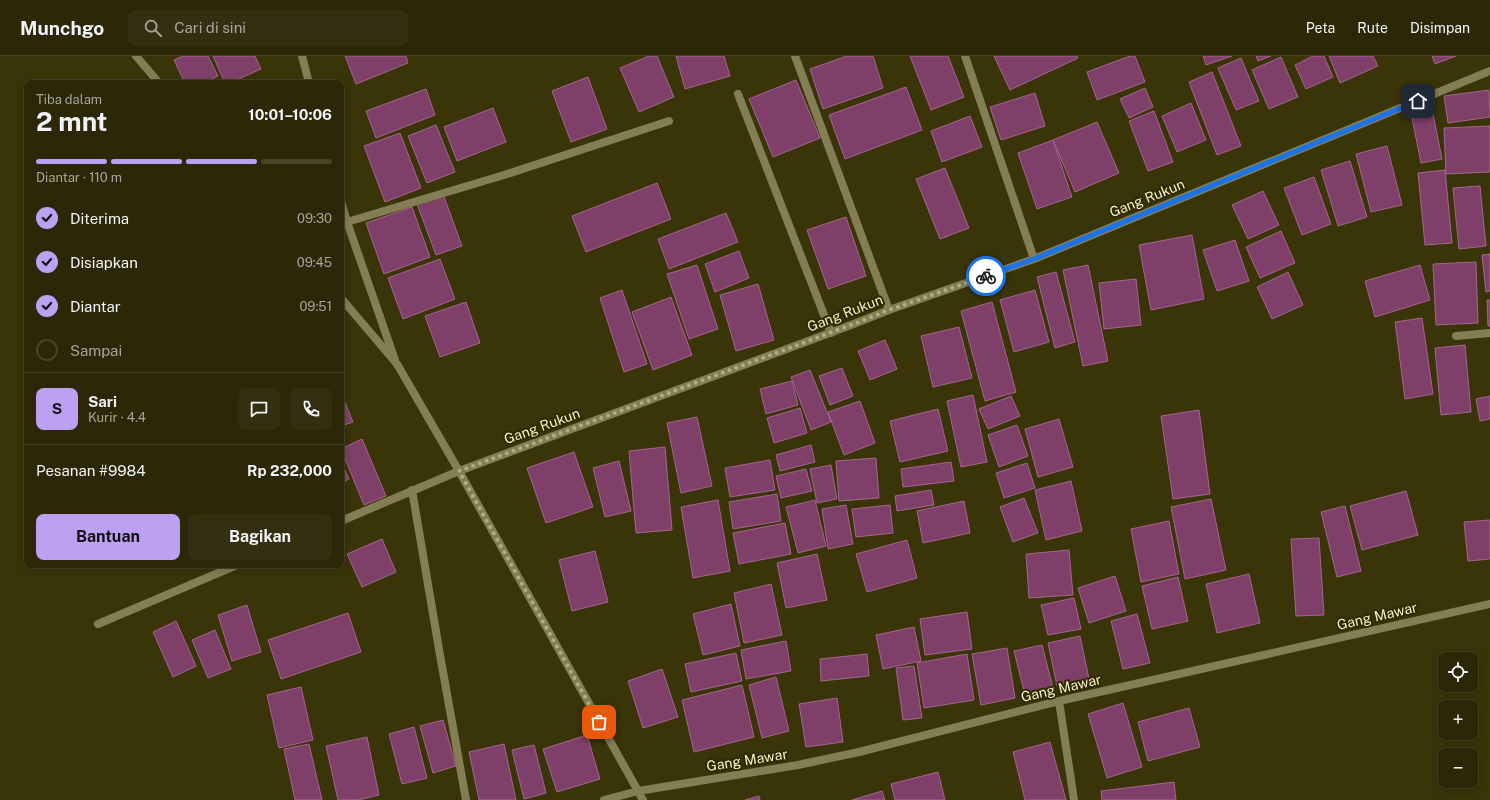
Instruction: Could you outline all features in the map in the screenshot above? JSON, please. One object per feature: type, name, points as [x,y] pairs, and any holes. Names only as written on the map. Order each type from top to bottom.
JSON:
[{"type":"street","points":[[136,56],[156,80]]},
{"type":"street","points":[[302,56],[308,80]]},
{"type":"street","points":[[795,56],[889,310]]},
{"type":"street","points":[[965,56],[1034,259]]},
{"type":"street","name":"Gang Rukun","points":[[344,520],[459,471],[832,333],[889,310],[1034,259],[1490,71]]},
{"type":"street","points":[[738,94],[832,333]]},
{"type":"street","points":[[347,222],[669,121]]},
{"type":"street","points":[[344,212],[397,364]]},
{"type":"street","points":[[344,302],[397,364],[459,471],[643,800]]},
{"type":"street","points":[[1456,336],[1490,333]]},
{"type":"street","points":[[412,490],[466,800]]},
{"type":"street","points":[[98,624],[230,568]]},
{"type":"street","name":"Gang Mawar","points":[[604,800],[638,791],[798,765],[859,752],[1059,701],[1490,604]]},
{"type":"street","points":[[1059,701],[1074,800]]},
{"type":"building","points":[[183,56],[208,56],[218,76],[209,80],[184,80],[174,60]]},
{"type":"building","points":[[213,56],[255,56],[261,69],[237,80],[224,80]]},
{"type":"building","points":[[345,56],[406,56],[408,63],[356,84]]},
{"type":"building","points":[[649,56],[657,56],[674,97],[639,112],[620,68]]},
{"type":"building","points":[[676,56],[724,56],[730,76],[685,89]]},
{"type":"building","points":[[847,56],[873,56],[883,88],[823,109],[810,69]]},
{"type":"building","points":[[910,56],[948,56],[964,97],[931,110]]},
{"type":"building","points":[[994,56],[1077,56],[1078,58],[1010,90]]},
{"type":"building","points":[[1130,56],[1135,56],[1145,82],[1097,100],[1087,72]]},
{"type":"building","points":[[1203,56],[1232,56],[1206,65]]},
{"type":"building","points":[[1256,56],[1271,56],[1258,61]]},
{"type":"building","points":[[1313,56],[1324,56],[1333,77],[1306,89],[1295,65]]},
{"type":"building","points":[[1329,56],[1373,56],[1378,66],[1340,83]]},
{"type":"building","points":[[1432,56],[1456,56],[1435,64]]},
{"type":"building","points":[[1281,57],[1298,97],[1269,109],[1252,70]]},
{"type":"building","points":[[1241,58],[1259,101],[1236,110],[1218,68]]},
{"type":"building","points":[[1212,72],[1241,146],[1217,155],[1189,82]]},
{"type":"building","points":[[588,77],[607,129],[571,142],[552,91]]},
{"type":"building","points":[[796,80],[820,138],[773,157],[749,99]]},
{"type":"building","points":[[906,87],[922,130],[845,159],[829,115]]},
{"type":"building","points":[[1145,88],[1153,107],[1129,118],[1120,99]]},
{"type":"building","points":[[426,89],[435,115],[376,138],[366,111]]},
{"type":"building","points":[[1489,90],[1490,117],[1448,123],[1444,96]]},
{"type":"building","points":[[1035,93],[1045,126],[1001,140],[990,107]]},
{"type":"building","points":[[1191,103],[1206,140],[1177,152],[1162,116]]},
{"type":"building","points":[[493,108],[506,142],[457,161],[444,127]]},
{"type":"building","points":[[1154,111],[1173,162],[1148,171],[1129,121]]},
{"type":"building","points":[[1433,114],[1442,159],[1421,163],[1412,118]]},
{"type":"building","points":[[970,116],[982,147],[942,162],[931,131]]},
{"type":"building","points":[[1097,122],[1119,173],[1075,192],[1053,140]]},
{"type":"building","points":[[436,125],[455,172],[427,183],[408,136]]},
{"type":"building","points":[[1490,126],[1490,172],[1446,174],[1444,128]]},
{"type":"building","points":[[400,133],[421,188],[385,202],[364,146]]},
{"type":"building","points":[[1053,140],[1072,197],[1037,209],[1018,153]]},
{"type":"building","points":[[1387,146],[1402,205],[1371,212],[1356,154]]},
{"type":"building","points":[[1350,161],[1367,217],[1338,226],[1321,170]]},
{"type":"building","points":[[945,168],[969,228],[940,239],[916,179]]},
{"type":"building","points":[[1445,170],[1452,243],[1425,245],[1418,173]]},
{"type":"building","points":[[1314,177],[1331,224],[1302,235],[1284,188]]},
{"type":"building","points":[[657,183],[671,219],[586,252],[572,216]]},
{"type":"building","points":[[1480,186],[1486,246],[1459,249],[1453,188]]},
{"type":"building","points":[[1263,191],[1279,225],[1248,239],[1232,205]]},
{"type":"building","points":[[443,194],[462,246],[436,255],[417,204]]},
{"type":"building","points":[[412,207],[430,257],[384,274],[366,223]]},
{"type":"building","points":[[726,213],[738,242],[669,269],[658,239]]},
{"type":"building","points":[[846,217],[866,276],[828,289],[807,230]]},
{"type":"building","points":[[1281,231],[1295,263],[1260,278],[1246,247]]},
{"type":"building","points":[[1192,235],[1204,299],[1151,310],[1139,245]]},
{"type":"building","points":[[1235,240],[1249,281],[1217,291],[1203,250]]},
{"type":"building","points":[[739,251],[749,278],[715,292],[705,264]]},
{"type":"building","points":[[1490,254],[1490,291],[1486,292],[1482,255]]},
{"type":"building","points":[[440,259],[455,299],[403,319],[388,278]]},
{"type":"building","points":[[1476,262],[1478,323],[1436,325],[1433,264]]},
{"type":"building","points":[[697,265],[718,329],[689,339],[667,274]]},
{"type":"building","points":[[1088,265],[1108,361],[1083,366],[1063,270]]},
{"type":"building","points":[[1420,265],[1430,300],[1375,317],[1365,281]]},
{"type":"building","points":[[1056,272],[1075,342],[1055,348],[1037,277]]},
{"type":"building","points":[[1288,272],[1303,305],[1272,319],[1257,287]]},
{"type":"building","points":[[1136,279],[1141,325],[1104,329],[1099,283]]},
{"type":"building","points":[[758,284],[774,340],[736,351],[720,295]]},
{"type":"building","points":[[622,290],[647,364],[624,372],[600,298]]},
{"type":"building","points":[[1035,290],[1049,342],[1014,352],[1000,300]]},
{"type":"building","points":[[671,297],[692,355],[653,370],[632,312]]},
{"type":"building","points":[[1487,300],[1490,300],[1490,326],[1488,326]]},
{"type":"building","points":[[466,302],[480,343],[440,357],[425,316]]},
{"type":"building","points":[[992,302],[1016,392],[985,401],[961,311]]},
{"type":"building","points":[[1422,318],[1433,394],[1405,399],[1395,322]]},
{"type":"building","points":[[959,327],[972,378],[933,387],[921,336]]},
{"type":"building","points":[[885,340],[897,369],[870,380],[858,351]]},
{"type":"building","points":[[1465,345],[1471,412],[1441,415],[1435,348]]},
{"type":"building","points":[[842,368],[853,396],[830,405],[819,376]]},
{"type":"building","points":[[810,370],[831,422],[811,430],[791,377]]},
{"type":"building","points":[[792,381],[798,405],[766,414],[760,389]]},
{"type":"building","points":[[973,395],[987,462],[961,467],[947,401]]},
{"type":"building","points":[[1011,396],[1020,416],[988,429],[979,409]]},
{"type":"building","points":[[1490,396],[1490,419],[1480,421],[1476,399]]},
{"type":"building","points":[[344,400],[353,422],[344,425]]},
{"type":"building","points":[[860,401],[875,443],[844,455],[828,412]]},
{"type":"building","points":[[800,408],[807,433],[774,443],[767,418]]},
{"type":"building","points":[[938,409],[948,451],[900,462],[890,421]]},
{"type":"building","points":[[1199,410],[1210,494],[1173,499],[1161,416]]},
{"type":"building","points":[[697,417],[712,486],[681,493],[667,423]]},
{"type":"building","points":[[1059,419],[1073,467],[1038,477],[1025,429]]},
{"type":"building","points":[[1017,425],[1028,456],[999,467],[988,435]]},
{"type":"building","points":[[362,439],[386,496],[364,505],[344,456],[344,448]]},
{"type":"building","points":[[811,445],[815,462],[780,471],[776,455]]},
{"type":"building","points":[[665,447],[672,530],[636,533],[629,451]]},
{"type":"building","points":[[574,452],[593,507],[546,523],[527,468]]},
{"type":"building","points":[[876,458],[879,498],[839,501],[836,461]]},
{"type":"building","points":[[770,460],[775,490],[730,497],[725,468]]},
{"type":"building","points":[[619,461],[631,511],[605,517],[593,468]]},
{"type":"building","points":[[951,462],[954,481],[903,487],[901,469]]},
{"type":"building","points":[[1027,463],[1035,488],[1004,498],[996,473]]},
{"type":"building","points":[[831,465],[837,499],[817,503],[810,469]]},
{"type":"building","points":[[344,468],[349,479],[344,482]]},
{"type":"building","points":[[806,469],[812,491],[781,498],[776,476]]},
{"type":"building","points":[[1071,481],[1082,531],[1046,540],[1035,490]]},
{"type":"building","points":[[931,490],[934,505],[897,511],[895,496]]},
{"type":"building","points":[[1406,491],[1418,535],[1362,550],[1350,506]]},
{"type":"building","points":[[777,494],[781,521],[733,529],[729,502]]},
{"type":"building","points":[[1024,498],[1038,533],[1013,542],[1000,507]]},
{"type":"building","points":[[1211,499],[1226,570],[1185,579],[1171,507]]},
{"type":"building","points":[[718,500],[730,571],[693,578],[681,507]]},
{"type":"building","points":[[815,500],[826,546],[798,553],[786,507]]},
{"type":"building","points":[[964,501],[970,533],[923,543],[917,511]]},
{"type":"building","points":[[846,505],[853,544],[828,549],[822,509]]},
{"type":"building","points":[[890,505],[893,533],[856,537],[852,509]]},
{"type":"building","points":[[1345,506],[1361,571],[1337,577],[1321,512]]},
{"type":"building","points":[[1490,520],[1490,559],[1468,561],[1464,522]]},
{"type":"building","points":[[1169,521],[1179,574],[1141,582],[1131,529]]},
{"type":"building","points":[[785,523],[791,554],[739,564],[733,533]]},
{"type":"building","points":[[1319,538],[1324,615],[1296,616],[1291,539]]},
{"type":"building","points":[[382,539],[396,572],[362,587],[347,554]]},
{"type":"building","points":[[907,540],[917,578],[867,592],[856,554]]},
{"type":"building","points":[[1069,550],[1073,595],[1029,598],[1026,554]]},
{"type":"building","points":[[595,551],[608,602],[572,611],[559,560]]},
{"type":"building","points":[[817,554],[827,600],[786,608],[777,563]]},
{"type":"building","points":[[1249,574],[1260,623],[1217,633],[1206,584]]},
{"type":"building","points":[[1115,576],[1126,611],[1089,623],[1078,588]]},
{"type":"building","points":[[1178,577],[1188,621],[1152,629],[1142,586]]},
{"type":"building","points":[[771,584],[782,635],[744,643],[734,593]]},
{"type":"building","points":[[1074,598],[1081,629],[1048,635],[1041,605]]},
{"type":"building","points":[[731,604],[740,646],[703,655],[693,614]]},
{"type":"building","points":[[247,605],[261,652],[232,661],[218,615]]},
{"type":"building","points":[[967,612],[972,649],[925,655],[920,619]]},
{"type":"building","points":[[348,613],[361,652],[281,679],[268,640]]},
{"type":"building","points":[[1137,614],[1150,663],[1123,669],[1111,621]]},
{"type":"building","points":[[176,621],[196,666],[173,677],[153,632]]},
{"type":"building","points":[[914,627],[921,661],[883,669],[876,635]]},
{"type":"building","points":[[215,630],[231,669],[208,678],[192,640]]},
{"type":"building","points":[[1080,636],[1089,679],[1057,686],[1048,643]]},
{"type":"building","points":[[786,641],[791,671],[746,679],[741,650]]},
{"type":"building","points":[[1042,645],[1053,688],[1025,695],[1014,651]]},
{"type":"building","points":[[1007,648],[1015,698],[981,705],[972,654]]},
{"type":"building","points":[[736,653],[742,681],[691,692],[685,664]]},
{"type":"building","points":[[867,654],[869,676],[821,681],[820,659]]},
{"type":"building","points":[[967,654],[974,700],[924,708],[917,663]]},
{"type":"building","points":[[914,666],[922,718],[903,720],[896,668]]},
{"type":"building","points":[[662,669],[678,717],[643,728],[628,681]]},
{"type":"building","points":[[776,677],[789,731],[762,738],[749,685]]},
{"type":"building","points":[[742,685],[754,737],[694,752],[682,700]]},
{"type":"building","points":[[301,687],[313,740],[279,748],[267,695]]},
{"type":"building","points":[[837,698],[843,742],[806,747],[799,704]]},
{"type":"building","points":[[1123,703],[1142,767],[1107,778],[1088,714]]},
{"type":"building","points":[[1189,708],[1200,747],[1148,761],[1138,722]]},
{"type":"building","points":[[443,720],[456,766],[433,773],[420,726]]},
{"type":"building","points":[[414,727],[427,778],[402,784],[389,734]]},
{"type":"building","points":[[587,735],[600,779],[557,792],[543,749]]},
{"type":"building","points":[[367,737],[379,795],[358,800],[338,800],[326,746]]},
{"type":"building","points":[[1050,742],[1066,800],[1025,800],[1013,752]]},
{"type":"building","points":[[309,744],[322,800],[295,800],[284,749]]},
{"type":"building","points":[[504,744],[516,800],[479,800],[469,752]]},
{"type":"building","points":[[534,745],[546,793],[524,799],[512,750]]},
{"type":"building","points":[[938,772],[945,800],[895,800],[891,784]]},
{"type":"building","points":[[1174,782],[1176,800],[1102,800],[1101,791]]},
{"type":"building","points":[[882,791],[885,800],[852,800]]},
{"type":"building","points":[[759,796],[760,800],[745,800]]},
{"type":"way so far","points":[[599,722],[459,471],[889,310],[986,276]]},
{"type":"route","points":[[986,276],[1034,259],[1418,101]]}]
